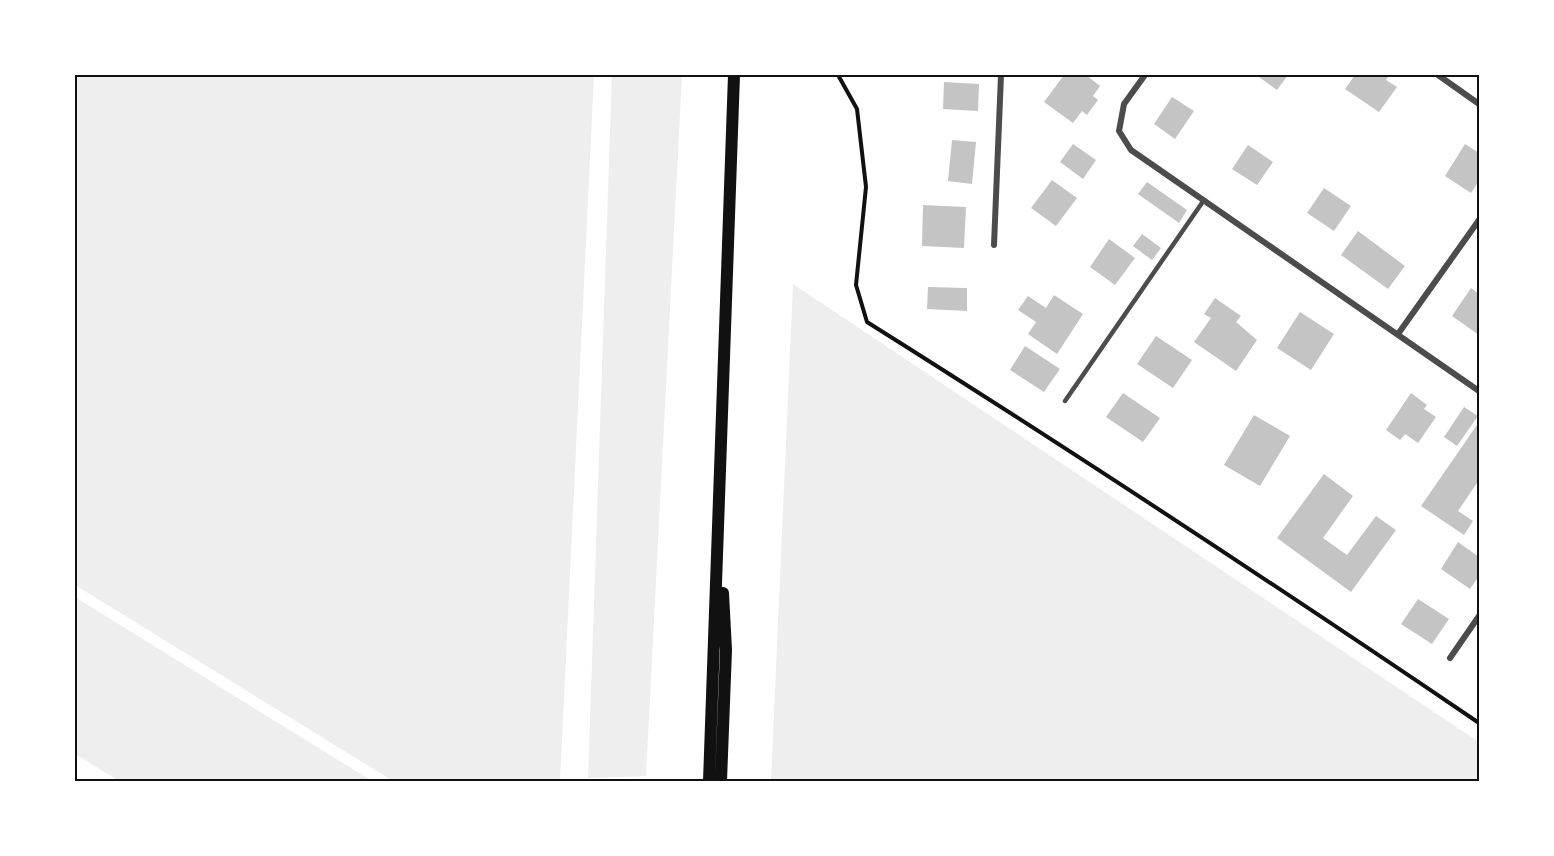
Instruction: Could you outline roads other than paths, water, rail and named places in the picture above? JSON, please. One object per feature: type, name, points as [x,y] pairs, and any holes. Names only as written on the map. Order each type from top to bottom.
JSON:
[{"type":"main road","points":[[709,781],[734,75]]},
{"type":"main road","points":[[718,519],[726,650],[721,781]]},
{"type":"street","points":[[994,245],[1001,75]]},
{"type":"street","points":[[1145,75],[1124,104],[1119,130],[1131,150],[1479,391]]},
{"type":"street","points":[[1438,75],[1479,104]]},
{"type":"street","points":[[1398,334],[1479,220]]},
{"type":"street","points":[[1450,658],[1479,616]]},
{"type":"lane","points":[[1065,401],[1204,200]]}]
